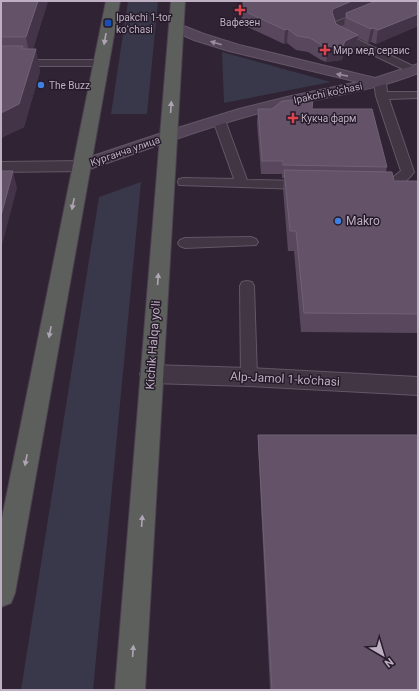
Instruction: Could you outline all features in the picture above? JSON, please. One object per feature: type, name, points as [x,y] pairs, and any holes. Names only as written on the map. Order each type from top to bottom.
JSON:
[{"type":"highway","points":[[1,593],[113,1]]},
{"type":"highway","name":"Kichik Halqa yo'li","points":[[130,690],[178,1]]},
{"type":"main road","points":[[176,27],[195,36],[231,47],[333,73],[381,89]]},
{"type":"main road","name":"Ipakchi ko'chasi","points":[[169,136],[269,106],[381,89],[415,69]]},
{"type":"main road","name":"Курганча улица","points":[[81,166],[169,136]]},
{"type":"street","points":[[1,167],[81,166]]},
{"type":"street","name":"Alp-Jamol 1-ko'chasi","points":[[151,374],[248,377],[418,386]]},
{"type":"lane","points":[[385,2],[337,25],[339,36],[415,69]]},
{"type":"lane","points":[[1,63],[101,63]]},
{"type":"lane","points":[[367,186],[390,186],[408,172],[381,89],[418,95]]},
{"type":"lane","points":[[219,120],[242,183]]},
{"type":"lane","points":[[184,182],[313,185]]},
{"type":"lane","points":[[185,243],[251,242]]},
{"type":"lane","points":[[247,286],[248,377]]},
{"type":"shaded area","points":[[128,1],[158,1],[147,114],[111,114]]},
{"type":"shaded area","points":[[222,52],[331,82],[224,103]]},
{"type":"shaded area","points":[[141,182],[93,690],[21,690],[99,197]]},
{"type":"building","points":[[1,1],[38,1],[26,37],[1,37]]},
{"type":"building","points":[[243,1],[352,1],[333,9],[332,12],[336,24],[358,35],[345,41],[343,46],[328,48],[310,38],[297,36],[288,29],[285,30],[242,10]]},
{"type":"building","points":[[376,1],[418,1],[418,14],[378,30],[374,28],[371,29],[347,18],[346,13]]},
{"type":"building","points":[[1,46],[23,46],[22,49],[36,49],[19,104],[1,113]]},
{"type":"building","points":[[313,98],[312,109],[372,109],[387,167],[283,165],[283,161],[262,161],[258,109],[272,109],[282,101]]},
{"type":"building","points":[[284,170],[392,172],[394,181],[418,181],[418,314],[304,313],[296,231],[290,231]]},
{"type":"building","points":[[1,171],[13,171],[1,216]]},
{"type":"building","points":[[258,435],[418,435],[418,690],[272,690]]},
{"type":"place","name":"Вафезен","points":[[240,10]]},
{"type":"place","name":"Ipakchi 1-tor koʻchasi","points":[[108,23]]},
{"type":"place","name":"Мир мед сервис","points":[[325,50]]},
{"type":"place","name":"The Buzz","points":[[41,85]]},
{"type":"place","name":"Кукча фарм","points":[[293,118]]},
{"type":"place","name":"Makro","points":[[338,221]]}]
